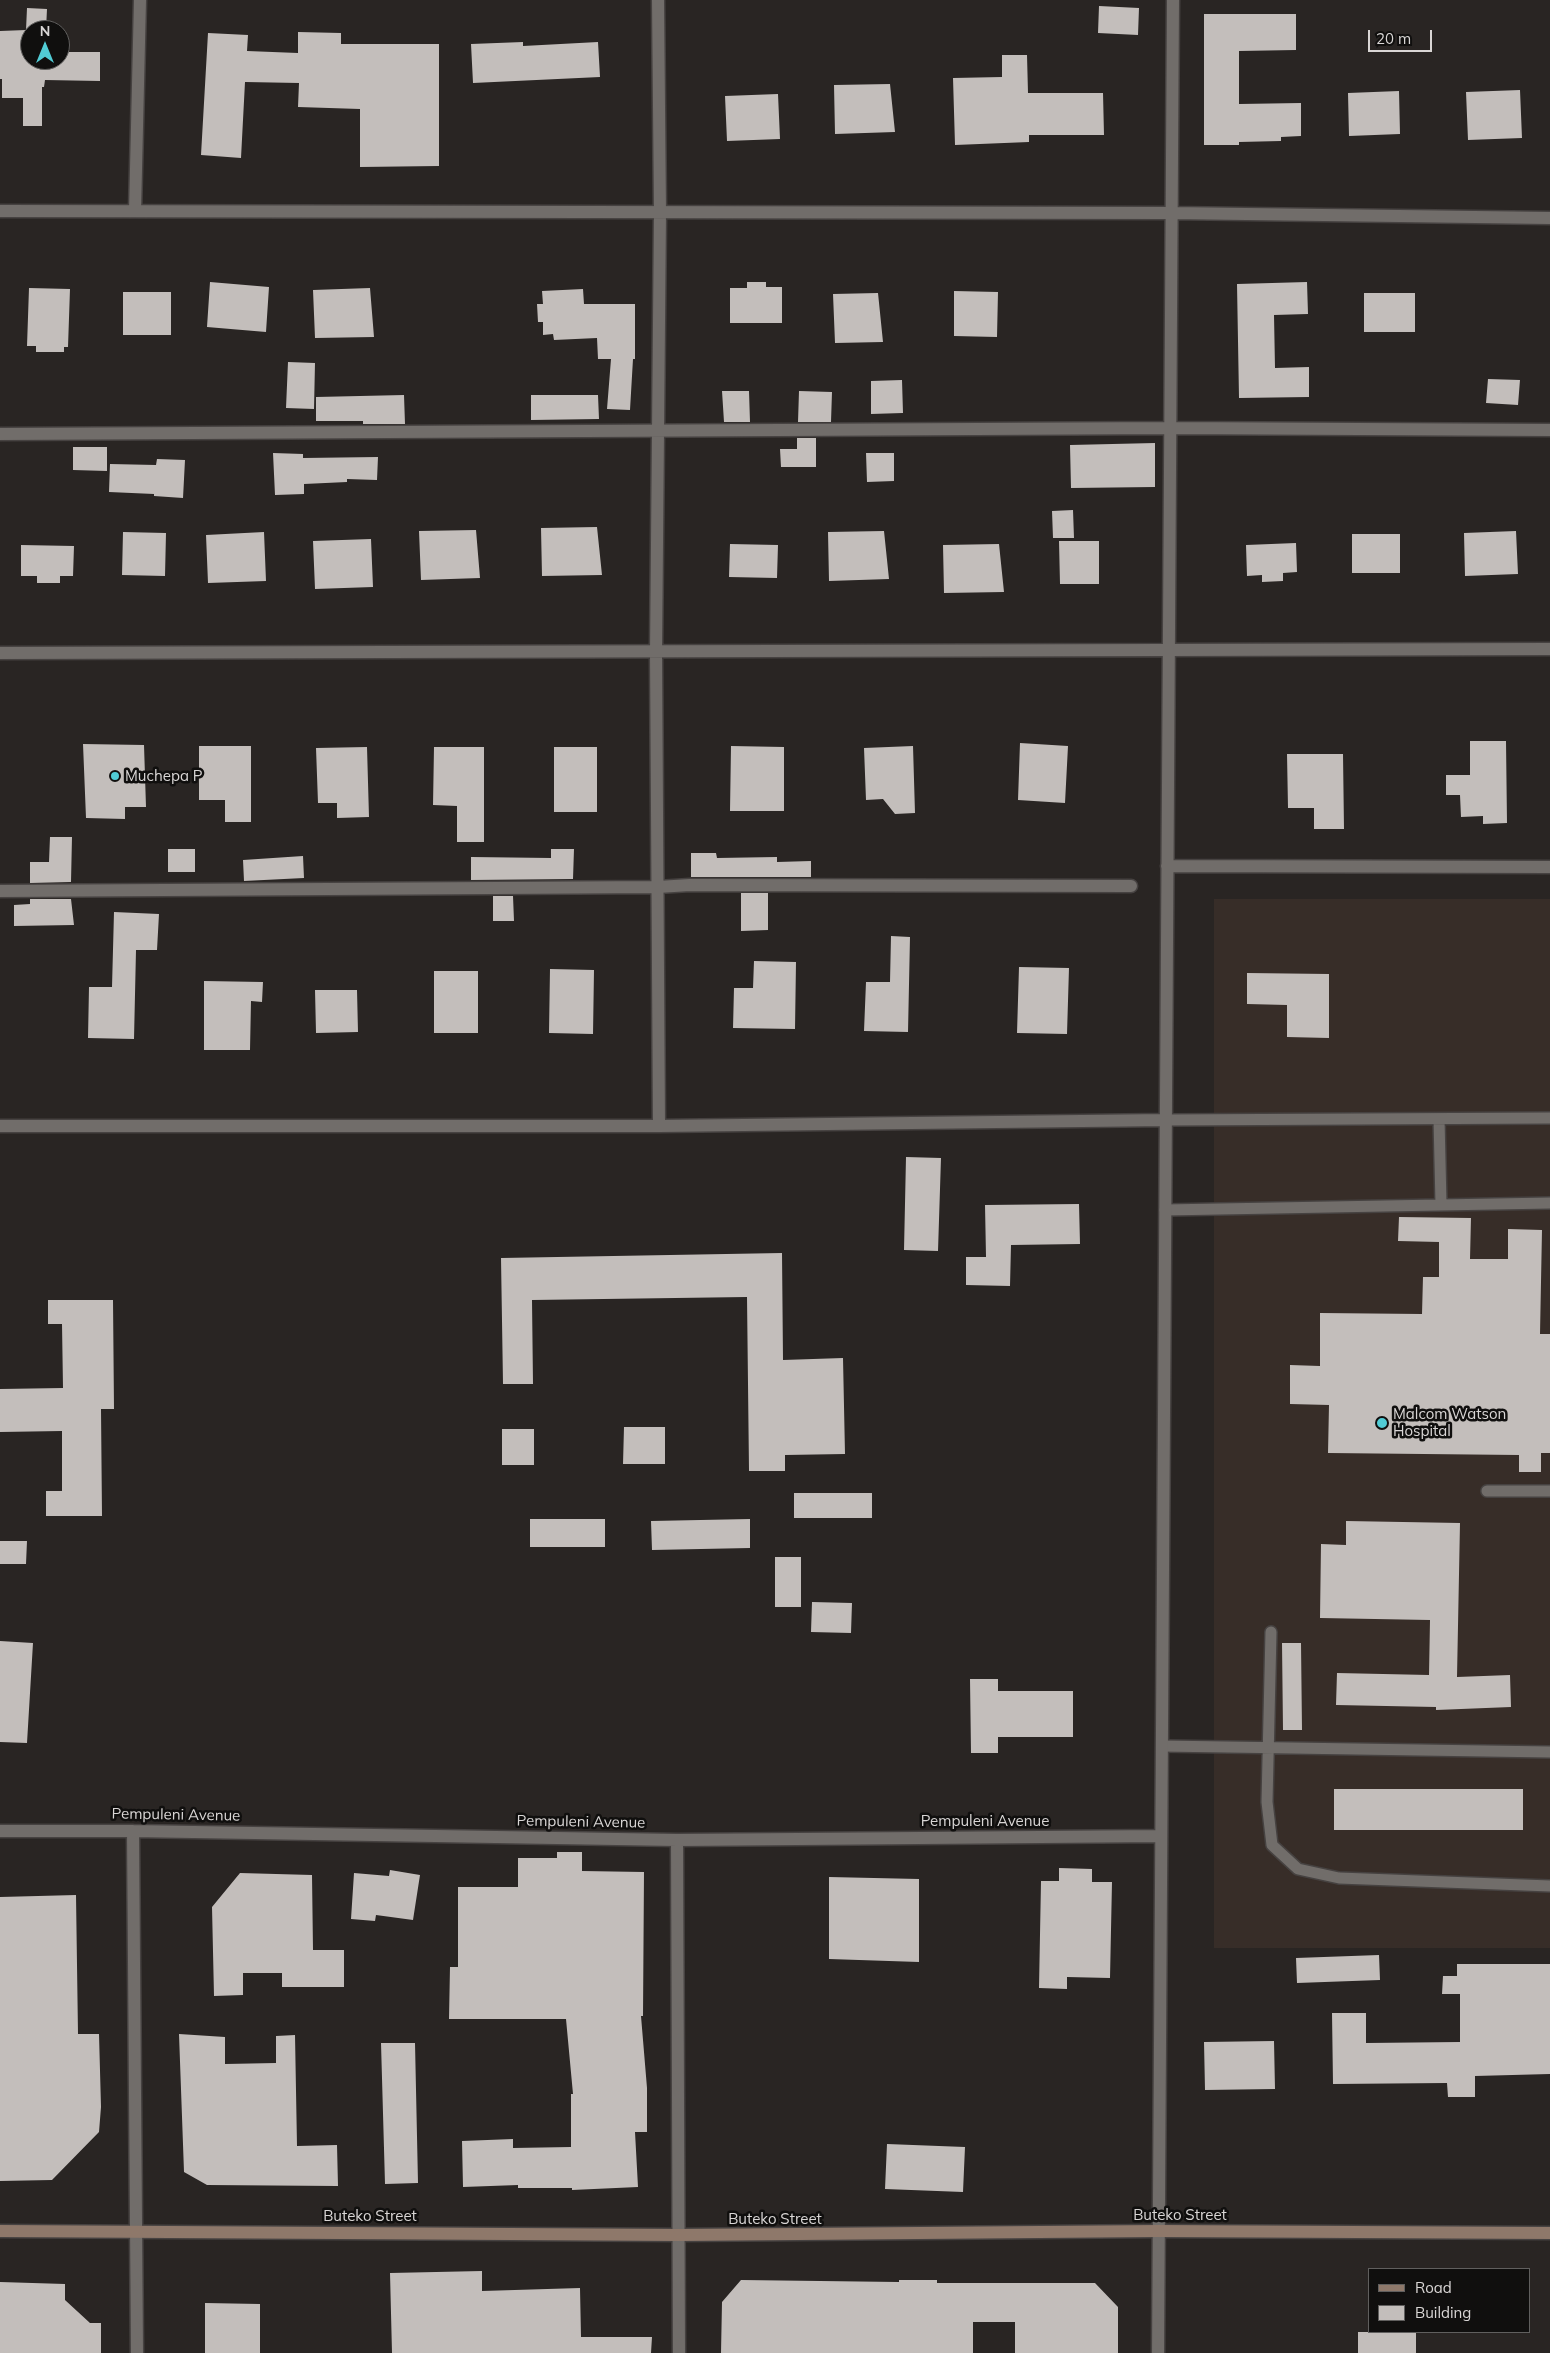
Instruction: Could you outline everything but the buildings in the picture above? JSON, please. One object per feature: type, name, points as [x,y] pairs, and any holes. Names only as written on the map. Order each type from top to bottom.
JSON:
[{"type":"street","points":[[135,211],[140,0]]},
{"type":"street","points":[[658,0],[660,212],[656,653],[659,1126]]},
{"type":"street","points":[[1158,2353],[1172,0]]},
{"type":"street","points":[[0,211],[1171,213],[1550,218]]},
{"type":"street","points":[[0,434],[1170,428],[1550,430]]},
{"type":"street","points":[[0,653],[1550,650]]},
{"type":"street","points":[[1167,866],[1550,867]]},
{"type":"street","points":[[0,891],[658,887],[690,884],[1131,886]]},
{"type":"street","points":[[0,1126],[659,1126],[1166,1120]]},
{"type":"street","name":"Pempuleni Avenue","points":[[0,1831],[133,1831],[677,1840],[1161,1836]]},
{"type":"street","points":[[133,1831],[137,2353]]},
{"type":"street","points":[[677,1840],[679,2353]]},
{"type":"street","name":"Buteko Street","points":[[0,2231],[679,2235],[1159,2231],[1550,2233]]},
{"type":"lane","points":[[1166,1120],[1550,1118]]},
{"type":"lane","points":[[1439,1119],[1441,1204]]},
{"type":"lane","points":[[1165,1210],[1550,1203]]},
{"type":"lane","points":[[1486,1491],[1550,1491]]},
{"type":"lane","points":[[1271,1632],[1266,1802],[1272,1844],[1298,1869],[1339,1878],[1550,1886]]},
{"type":"lane","points":[[1162,1746],[1550,1752]]},
{"type":"shaded area","name":"Malcom Watson Hospital","points":[[1214,899],[1550,899],[1550,1948],[1214,1948]]},
{"type":"place","name":"Muchepa P","points":[[115,776]]},
{"type":"place","name":"Malcom Watson Hospital","points":[[1382,1423]]}]
